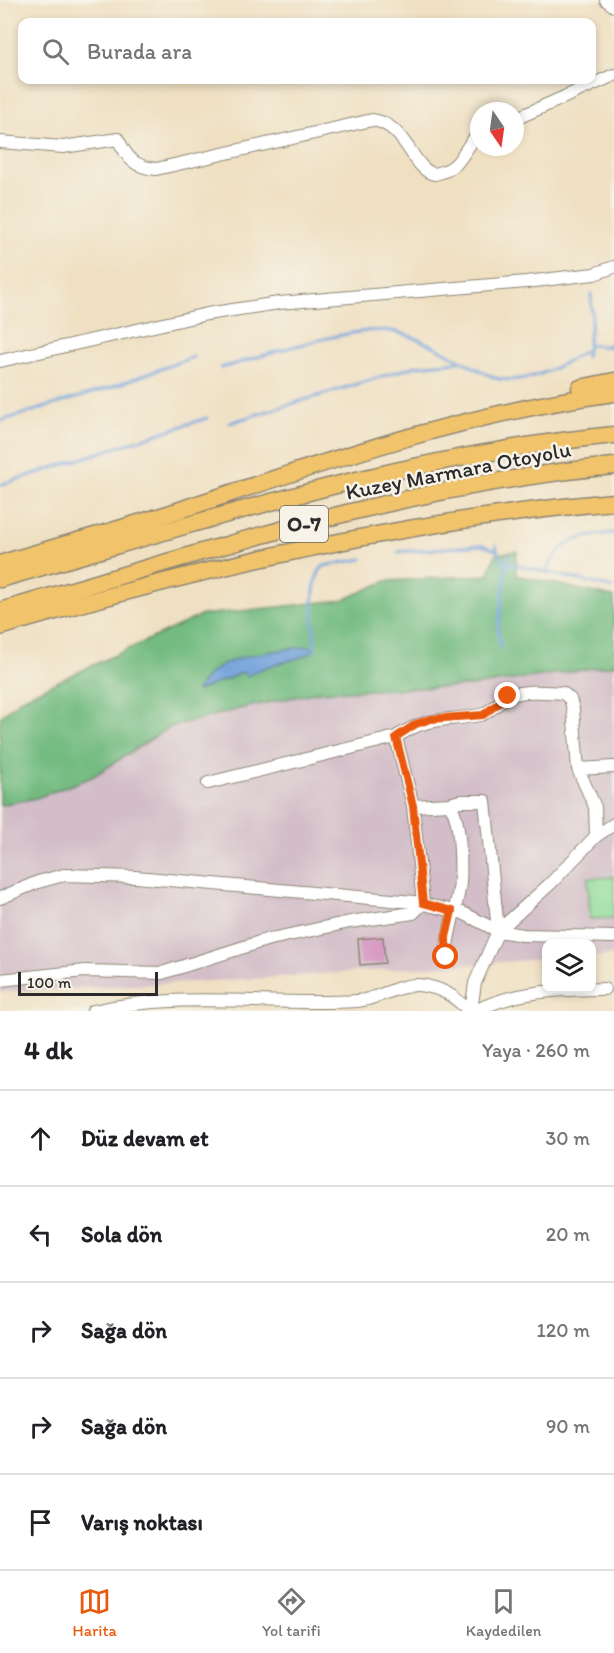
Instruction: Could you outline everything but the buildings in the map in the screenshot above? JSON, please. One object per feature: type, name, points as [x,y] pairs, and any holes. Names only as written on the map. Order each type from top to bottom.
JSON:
[{"type":"highway","points":[[375,447],[420,426],[614,381]]},
{"type":"highway","points":[[0,564],[128,527],[375,447],[506,412],[614,393]]},
{"type":"highway","name":"Kuzey Marmara Otoyolu","points":[[0,579],[263,504],[428,464],[505,450],[614,435]]},
{"type":"highway","name":"Kuzey Marmara Otoyolu","points":[[0,611],[213,549],[371,508],[528,477],[614,466]]},
{"type":"highway","points":[[0,627],[230,564],[376,535],[496,516],[614,502]]},
{"type":"highway","points":[[496,516],[614,513]]},
{"type":"street","points":[[606,0],[614,6]]},
{"type":"street","points":[[596,83],[614,75]]},
{"type":"street","points":[[524,115],[594,84]]},
{"type":"street","points":[[0,142],[63,147],[118,139],[126,156],[132,162],[139,166],[156,169],[372,120],[385,123],[399,135],[422,168],[435,174],[456,166],[470,143]]},
{"type":"street","points":[[0,361],[207,314],[279,303],[526,282],[594,274],[614,267]]},
{"type":"street","points":[[207,783],[396,737],[416,724],[431,719],[483,715],[508,696],[524,693],[563,693],[570,699],[573,709],[578,770],[595,807],[596,836]]},
{"type":"street","points":[[396,737],[413,806],[423,903]]},
{"type":"street","points":[[578,770],[614,766]]},
{"type":"street","points":[[413,806],[485,801],[498,931]]},
{"type":"street","points":[[446,957],[446,937],[460,883],[457,818],[449,804]]},
{"type":"street","points":[[472,1011],[475,983],[498,931],[551,883],[596,836],[614,824]]},
{"type":"street","points":[[0,898],[38,882],[64,875],[88,874],[423,903],[452,911],[498,931],[523,935],[614,937]]},
{"type":"street","points":[[0,981],[85,971],[162,973],[266,940],[350,922],[413,913],[423,903]]},
{"type":"street","points":[[93,1011],[140,1003],[358,1001],[414,985],[438,988],[454,995],[472,1011]]},
{"type":"street","points":[[472,1011],[512,996],[555,990],[604,989]]},
{"type":"shaded area","points":[[614,665],[614,955],[596,957],[596,939],[542,939],[542,959],[249,979],[0,992],[0,805],[92,777],[170,727],[247,707],[318,692],[472,686]]},
{"type":"green space","points":[[517,551],[516,575],[614,597],[614,665],[472,686],[318,692],[247,707],[170,727],[92,777],[36,798],[0,805],[0,717],[22,698],[202,615],[343,600],[386,581],[488,575],[496,554]]},
{"type":"green space","points":[[614,877],[614,918],[590,919],[588,878]]},
{"type":"water","points":[[309,646],[315,650],[307,655],[255,671],[247,676],[244,672],[197,691],[205,678],[230,662],[246,656]]},
{"type":"waterway","points":[[586,357],[592,317],[591,294]]},
{"type":"waterway","points":[[221,368],[331,337],[375,330],[404,334],[495,378],[507,380],[543,373],[587,350]]},
{"type":"waterway","points":[[605,346],[614,342]]},
{"type":"waterway","points":[[588,345],[614,347]]},
{"type":"waterway","points":[[0,421],[109,388],[193,357]]},
{"type":"waterway","points":[[229,423],[416,366],[458,362]]},
{"type":"waterway","points":[[0,485],[207,418]]},
{"type":"waterway","points":[[547,571],[558,552],[573,541],[614,533]]},
{"type":"waterway","points":[[398,552],[482,545],[498,551]]},
{"type":"waterway","points":[[496,545],[500,558],[506,565]]},
{"type":"waterway","points":[[501,648],[498,630],[508,555]]},
{"type":"waterway","points":[[315,650],[313,605],[319,572],[324,566],[362,559]]},
{"type":"waterway","points":[[507,565],[512,564],[614,588]]},
{"type":"route","points":[[446,957],[446,937],[452,911],[423,903],[413,806],[396,737],[416,724],[431,719],[483,715],[508,696]]}]
